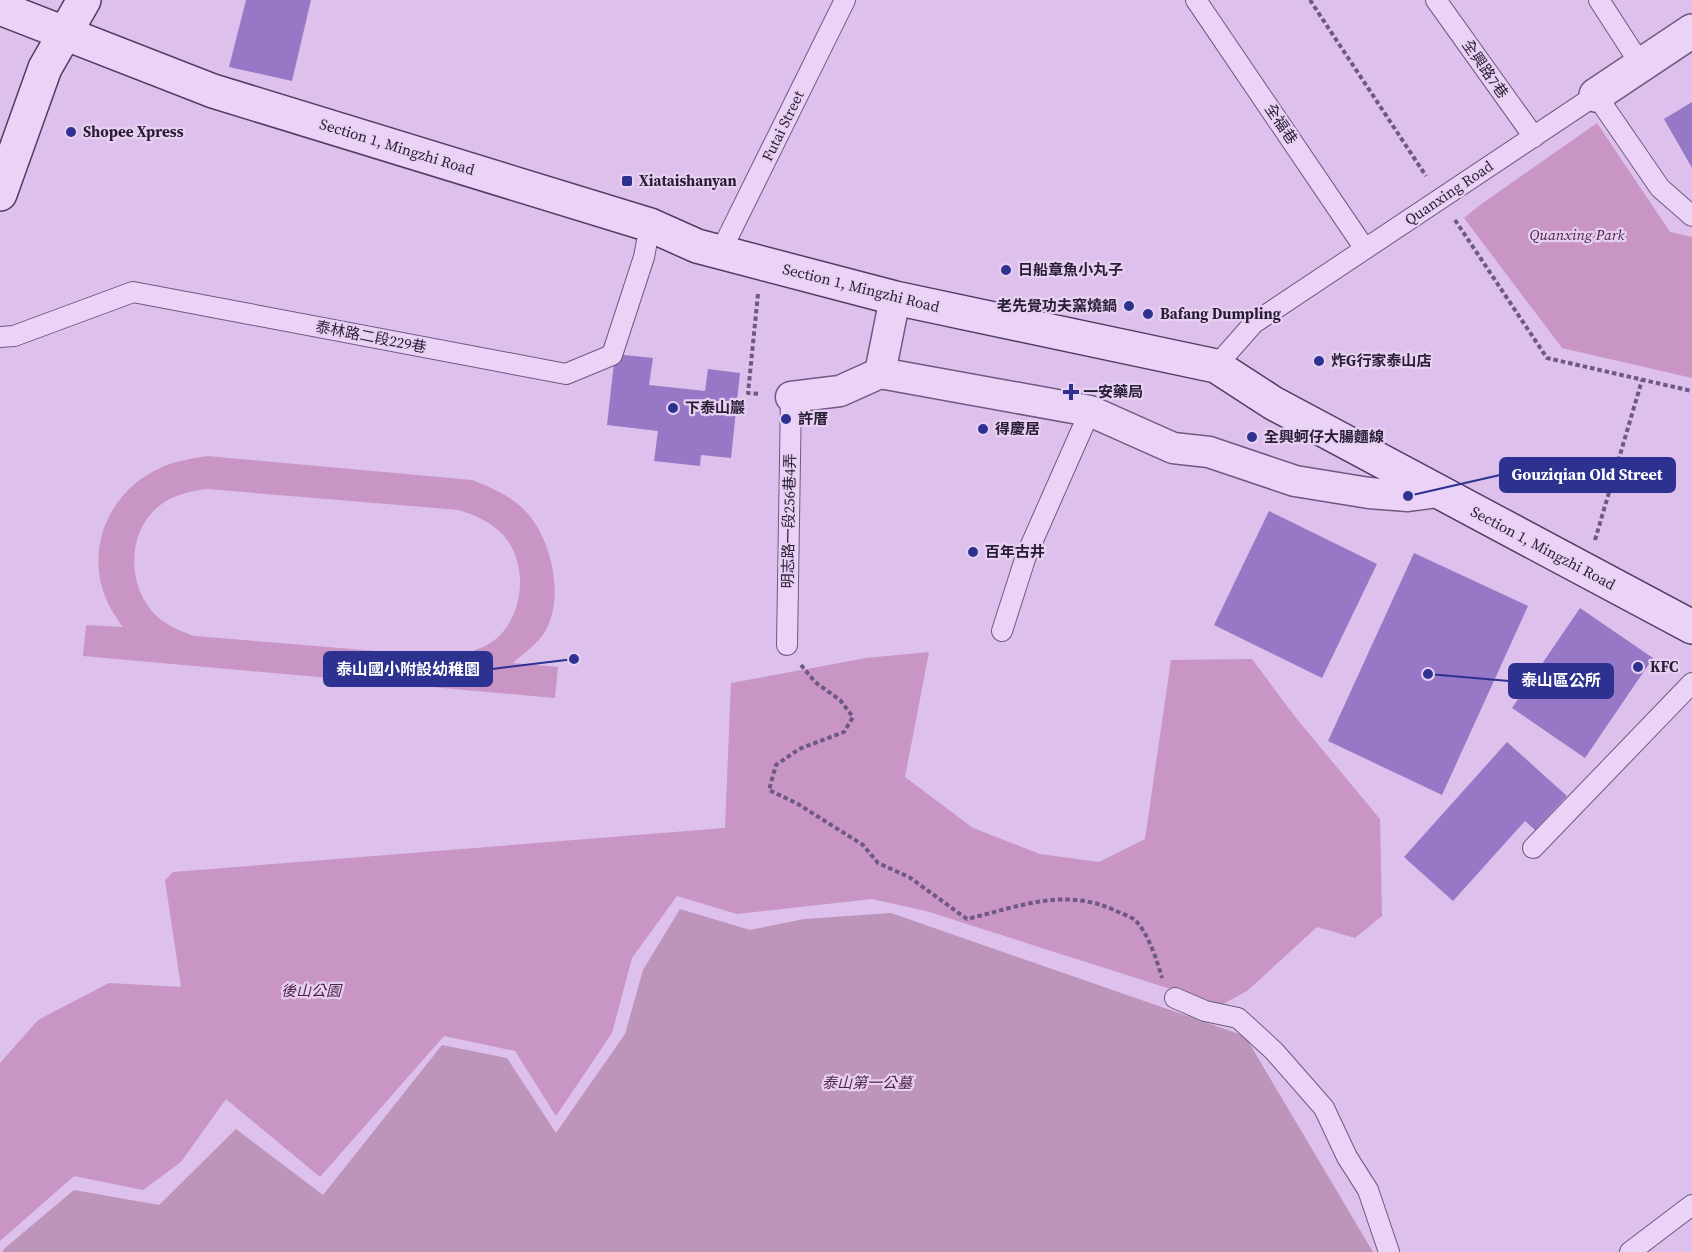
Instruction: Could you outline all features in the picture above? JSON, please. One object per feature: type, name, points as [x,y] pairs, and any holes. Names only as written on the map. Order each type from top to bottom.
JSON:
[{"type":"main road","points":[[0,194],[45,68],[84,0]]},
{"type":"main road","name":"Section 1, Mingzhi Road","points":[[0,8],[213,91],[650,225],[697,246],[720,253],[895,298],[1216,366],[1273,403],[1692,627]]},
{"type":"main road","name":"Quanxing Road","points":[[1596,95],[1692,31]]},
{"type":"street","points":[[880,373],[895,298]]},
{"type":"street","points":[[791,398],[840,391],[880,373],[1090,411],[1173,448],[1209,452],[1295,481],[1369,493],[1408,496],[1437,492]]},
{"type":"lane","name":"Futai Street","points":[[720,253],[845,0]]},
{"type":"lane","name":"全福巷","points":[[1196,0],[1365,249]]},
{"type":"lane","name":"全興路7巷","points":[[1436,0],[1534,137]]},
{"type":"lane","points":[[1599,0],[1641,65]]},
{"type":"lane","name":"Quanxing Road","points":[[1216,366],[1254,323],[1596,95]]},
{"type":"lane","points":[[1596,95],[1660,188],[1692,216]]},
{"type":"lane","name":"泰林路二段229巷","points":[[0,337],[14,336],[133,292],[566,374],[612,355],[644,257],[650,225]]},
{"type":"lane","name":"明志路一段256巷4弄","points":[[788,645],[791,398]]},
{"type":"lane","points":[[1002,631],[1026,556],[1090,411]]},
{"type":"lane","points":[[1533,848],[1692,682]]},
{"type":"lane","points":[[1175,999],[1204,1011],[1238,1018],[1274,1051],[1324,1108],[1347,1157],[1368,1190],[1389,1252]]},
{"type":"lane","points":[[1629,1252],[1692,1205]]},
{"type":"path","points":[[1310,0],[1547,358],[1692,391]]},
{"type":"path","points":[[761,264],[748,393],[791,398]]},
{"type":"path","points":[[1586,570],[1642,380]]},
{"type":"path","points":[[788,645],[789,650],[815,682],[840,700],[852,717],[844,732],[800,749],[776,765],[769,790],[798,804],[863,844],[878,863],[909,877],[967,919],[1032,901],[1072,899],[1102,904],[1134,919],[1155,953],[1163,979],[1175,999]]},
{"type":"green space","name":"Quanxing Park","points":[[1597,123],[1670,232],[1692,237],[1692,378],[1562,348],[1464,218]]},
{"type":"green space","points":[[207,456],[472,480],[508,497],[521,507],[536,524],[549,553],[554,586],[554,602],[546,630],[535,644],[513,663],[558,667],[555,698],[83,656],[86,625],[123,627],[106,598],[99,570],[102,536],[107,520],[116,505],[139,480],[154,471],[173,463]],"holes":[[[207,489],[459,510],[490,524],[509,542],[519,570],[520,585],[513,615],[506,628],[496,639],[479,648],[449,657],[194,636],[171,626],[155,615],[137,584],[134,554],[143,525],[151,513],[163,503],[190,492]]]},
{"type":"green space","name":"後山公園","points":[[929,652],[905,777],[973,828],[1040,854],[1099,862],[1145,839],[1171,660],[1252,659],[1296,718],[1380,819],[1382,916],[1355,938],[1317,927],[1247,991],[1221,1005],[926,911],[872,899],[737,914],[677,896],[632,958],[612,1033],[556,1116],[515,1051],[444,1036],[320,1177],[226,1099],[181,1162],[143,1190],[74,1176],[0,1241],[0,1063],[38,1020],[109,983],[181,987],[165,880],[173,872],[725,828],[731,683],[866,658]]},
{"type":"green space","name":"泰山第一公墓","points":[[680,909],[750,930],[804,919],[891,913],[1245,1036],[1373,1252],[2,1252],[74,1190],[159,1205],[236,1129],[323,1195],[442,1045],[507,1058],[556,1133],[625,1034],[643,970]]},
{"type":"building","points":[[246,0],[311,0],[292,81],[229,67]]},
{"type":"building","points":[[1692,102],[1692,168],[1664,119]]},
{"type":"building","name":"下泰山巖","points":[[615,354],[653,358],[649,385],[705,391],[708,369],[740,373],[731,458],[701,455],[700,466],[654,461],[658,431],[607,425]]},
{"type":"building","points":[[1269,511],[1377,564],[1322,678],[1214,625]]},
{"type":"building","points":[[1414,553],[1528,606],[1442,795],[1328,741]]},
{"type":"building","points":[[1580,608],[1653,658],[1585,758],[1512,708]]},
{"type":"building","points":[[1507,742],[1567,796],[1535,830],[1525,821],[1453,901],[1404,857]]},
{"type":"place","name":"Shopee Xpress","points":[[71,132]]},
{"type":"place","name":"Xiataishanyan","points":[[627,181]]},
{"type":"place","name":"日船章魚小丸子","points":[[1006,270]]},
{"type":"place","name":"老先覺功夫窯燒鍋","points":[[1129,306]]},
{"type":"place","name":"Bafang Dumpling","points":[[1148,314]]},
{"type":"place","name":"炸G行家泰山店","points":[[1319,361]]},
{"type":"place","name":"一安藥局","points":[[1071,392]]},
{"type":"place","name":"下泰山巖","points":[[673,408]]},
{"type":"place","name":"許厝","points":[[786,419]]},
{"type":"place","name":"得慶居","points":[[983,429]]},
{"type":"place","name":"全興蚵仔大腸麵線","points":[[1252,437]]},
{"type":"place","name":"Gouziqian Old Street","points":[[1408,496]]},
{"type":"place","name":"百年古井","points":[[973,552]]},
{"type":"place","name":"泰山國小附設幼稚園","points":[[574,659]]},
{"type":"place","name":"KFC","points":[[1638,667]]},
{"type":"place","name":"泰山區公所","points":[[1428,674]]}]
